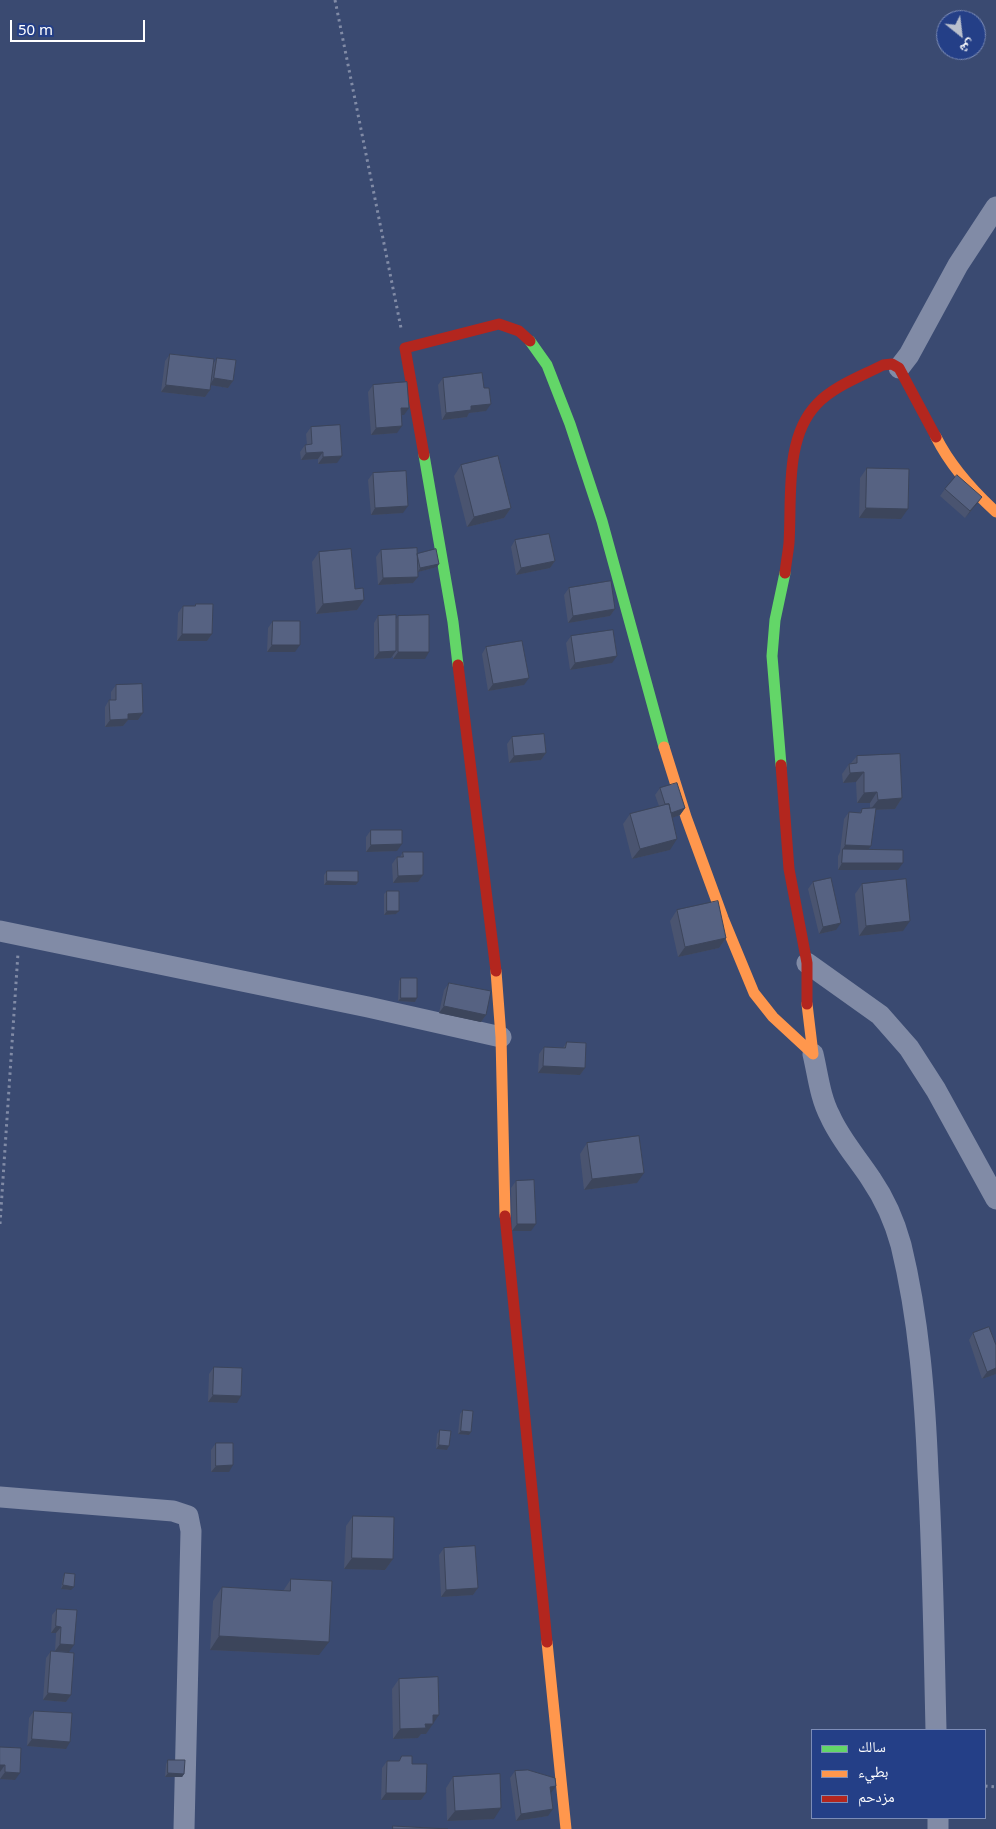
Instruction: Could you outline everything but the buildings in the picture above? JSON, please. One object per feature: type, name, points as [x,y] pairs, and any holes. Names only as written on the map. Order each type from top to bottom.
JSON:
[{"type":"street","points":[[899,368],[909,355],[958,265],[996,207]]},
{"type":"street","points":[[566,1829],[504,1207],[501,1037],[495,948],[452,622],[405,348],[500,324],[519,331],[526,337],[547,365],[570,424],[602,521],[662,739],[686,817],[727,926],[754,994],[773,1017],[814,1054]]},
{"type":"street","points":[[936,1729],[927,1442],[914,1311],[900,1243],[890,1217],[872,1181],[840,1135],[823,1099],[807,1013],[807,963],[790,870],[772,656],[775,620],[789,544],[792,460],[799,436],[806,421],[817,404],[834,391],[884,365],[892,364],[899,368],[946,457],[972,490],[996,512]]},
{"type":"street","points":[[9,933],[358,1005],[501,1037]]},
{"type":"street","points":[[807,963],[880,1015],[909,1048],[936,1090],[996,1199]]},
{"type":"street","points":[[0,1497],[173,1511],[188,1516],[191,1531],[184,1829]]},
{"type":"path","points":[[335,0],[405,348]]},
{"type":"path","points":[[0,1224],[9,933]]},
{"type":"traffic: fast","points":[[530,341],[547,365],[570,424],[602,521],[664,747]]},
{"type":"traffic: fast","points":[[424,455],[453,622],[458,665]]},
{"type":"traffic: fast","points":[[781,765],[772,656],[775,620],[785,573]]},
{"type":"traffic: slow","points":[[936,437],[948,458],[963,478],[996,512]]},
{"type":"traffic: slow","points":[[664,747],[686,817],[723,918],[754,993],[773,1017],[813,1054],[807,1004]]},
{"type":"traffic: slow","points":[[496,971],[501,1037],[505,1216]]},
{"type":"traffic: slow","points":[[547,1642],[566,1829]]},
{"type":"traffic: jam","points":[[424,455],[405,348],[499,324],[519,331],[530,341]]},
{"type":"traffic: jam","points":[[785,573],[789,543],[790,489],[794,451],[806,418],[817,404],[832,392],[857,377],[883,365],[892,364],[899,368],[936,437]]},
{"type":"traffic: jam","points":[[458,665],[496,971]]},
{"type":"traffic: jam","points":[[781,765],[789,869],[807,963],[807,1004]]},
{"type":"traffic: jam","points":[[505,1216],[547,1642]]}]
